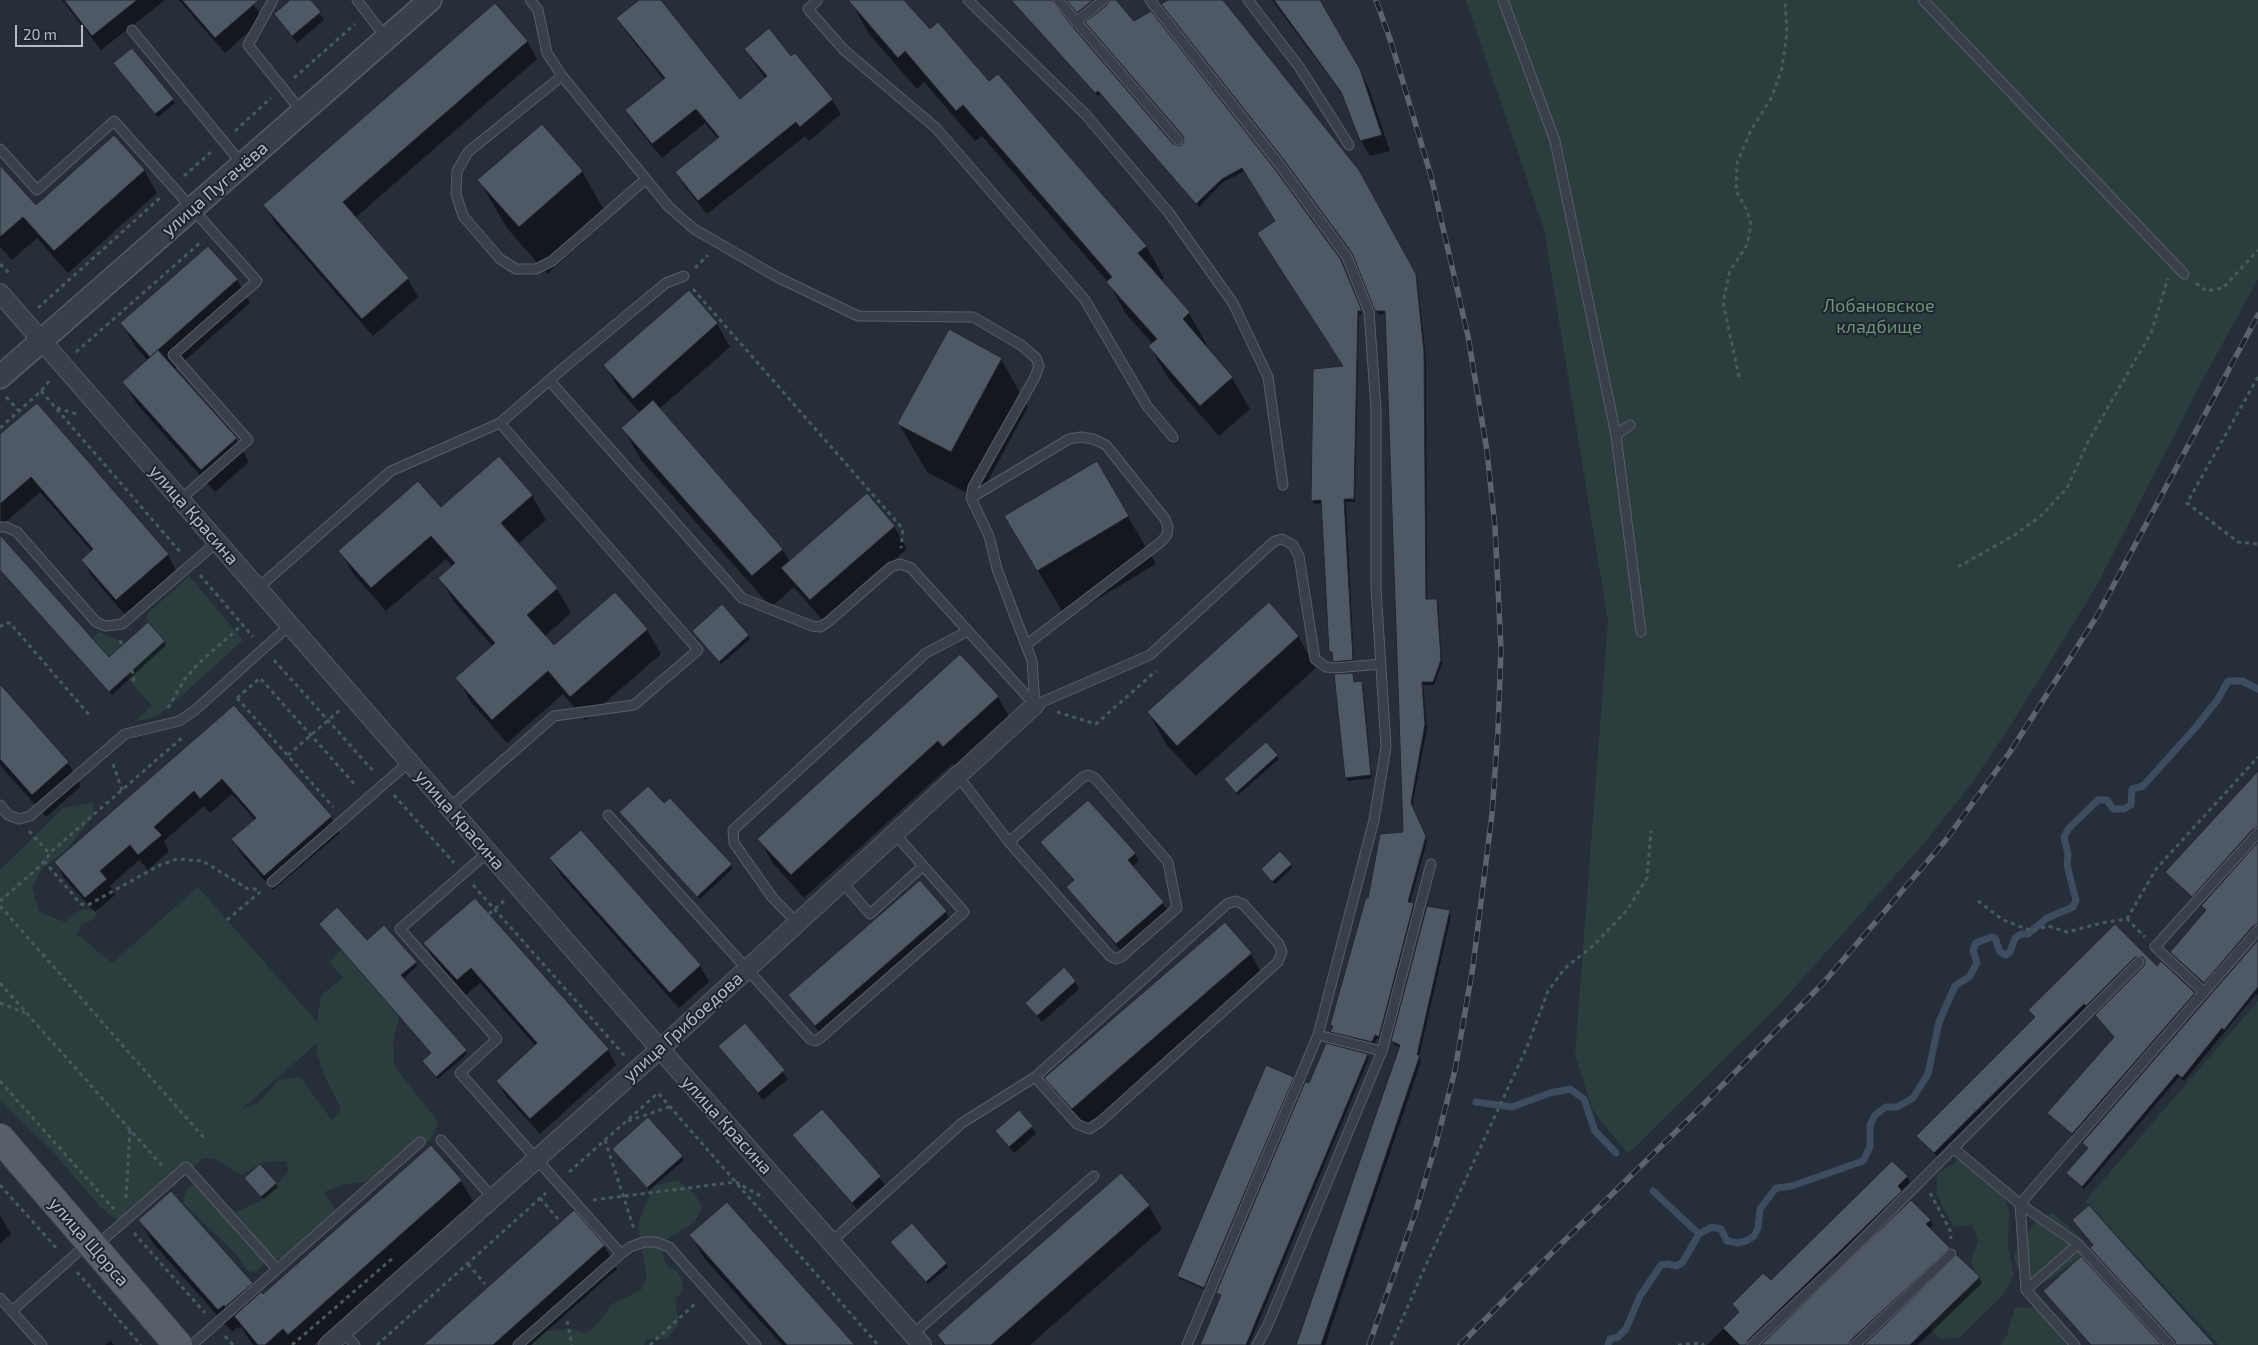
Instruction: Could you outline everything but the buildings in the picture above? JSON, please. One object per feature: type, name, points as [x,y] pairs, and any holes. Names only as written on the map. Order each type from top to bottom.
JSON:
[{"type":"main road","name":"улица Щорса","points":[[0,1138],[178,1345]]},
{"type":"street","name":"улица Пугачёва","points":[[0,378],[430,0]]},
{"type":"street","name":"улица Красина","points":[[0,293],[660,1049],[918,1339]]},
{"type":"street","name":"улица Грибоедова","points":[[328,1345],[660,1049],[1036,706]]},
{"type":"lane","points":[[273,0],[248,45],[302,112]]},
{"type":"lane","points":[[357,0],[386,38]]},
{"type":"lane","points":[[530,0],[538,10],[547,52],[562,76],[668,206],[694,229],[777,277],[858,316],[972,317],[1021,345],[1036,358],[1039,366],[1035,377],[973,487],[971,498],[989,536],[997,569],[1032,661],[1036,706]]},
{"type":"lane","points":[[817,0],[808,9],[844,50],[936,128],[1085,300],[1147,406],[1173,436]]},
{"type":"lane","points":[[968,0],[1086,115],[1169,213],[1233,303],[1268,377],[1283,485]]},
{"type":"lane","points":[[1058,0],[1178,140]]},
{"type":"lane","points":[[1076,22],[1103,0]]},
{"type":"lane","points":[[1150,0],[1279,164],[1347,257],[1369,312],[1376,409],[1376,588],[1386,747],[1374,820],[1318,1034],[1187,1345]]},
{"type":"lane","points":[[1248,0],[1300,68],[1349,145]]},
{"type":"lane","points":[[1503,0],[1555,140],[1616,435],[1641,632]]},
{"type":"lane","points":[[1922,0],[2184,274]]},
{"type":"lane","points":[[132,30],[242,164]]},
{"type":"lane","points":[[562,76],[468,152],[457,171],[456,194],[463,216],[500,258],[516,269],[536,269],[552,261],[646,179]]},
{"type":"lane","points":[[0,149],[37,190],[114,121],[257,281],[173,355],[248,440],[180,500]]},
{"type":"lane","points":[[258,588],[391,471],[500,424],[549,380],[666,284],[684,278]]},
{"type":"lane","points":[[549,380],[742,598],[812,626],[820,627],[892,567],[900,564],[910,568],[1036,706]]},
{"type":"lane","points":[[449,808],[554,716],[634,705],[698,650],[500,424]]},
{"type":"lane","points":[[1616,435],[1630,425]]},
{"type":"lane","points":[[971,498],[1069,439],[1081,437],[1093,439],[1106,445],[1165,519],[1168,527],[1167,535],[1161,542],[1026,645]]},
{"type":"lane","points":[[0,527],[6,527],[17,532],[96,622],[105,626],[122,624],[217,542]]},
{"type":"lane","points":[[1036,706],[1150,656],[1270,545],[1282,539],[1294,545],[1299,556],[1314,659],[1326,667],[1335,668],[1381,664]]},
{"type":"lane","points":[[0,805],[8,815],[19,819],[30,816],[125,734],[157,728],[179,721],[194,711],[290,625]]},
{"type":"lane","points":[[797,923],[772,897],[734,843],[733,830],[926,653],[968,631]]},
{"type":"lane","points":[[272,882],[409,762]]},
{"type":"lane","points":[[958,776],[1009,842],[1110,956],[1116,959],[1121,957],[1177,908],[1168,862],[1095,778],[1082,777],[1009,842]]},
{"type":"lane","points":[[608,815],[748,968],[810,1039],[815,1040],[819,1039],[964,912],[895,834]]},
{"type":"lane","points":[[2204,992],[2155,947],[2258,833]]},
{"type":"lane","points":[[488,852],[400,929],[497,1040],[460,1073],[621,1254]]},
{"type":"lane","points":[[1257,1345],[1267,1327],[1382,1052],[1431,864]]},
{"type":"lane","points":[[842,882],[870,914],[924,866]]},
{"type":"lane","points":[[831,1242],[962,1123],[1035,1078],[1227,904],[1235,901],[1243,904],[1279,944],[1282,952],[1278,962],[1100,1122],[1089,1129],[1077,1124],[1035,1078]]},
{"type":"lane","points":[[2075,1345],[2026,1290],[2020,1204],[2258,930]]},
{"type":"lane","points":[[1752,1345],[1845,1257],[2139,962]]},
{"type":"lane","points":[[1318,1034],[1382,1052]]},
{"type":"lane","points":[[441,1140],[493,1198]]},
{"type":"lane","points":[[192,1345],[420,1142]]},
{"type":"lane","points":[[1953,1148],[2020,1204],[2078,1244],[2170,1345]]},
{"type":"lane","points":[[12,1311],[92,1245],[124,1222],[186,1167],[277,1269]]},
{"type":"lane","points":[[918,1339],[1094,1176]]},
{"type":"lane","points":[[518,1345],[630,1247],[656,1242],[669,1247],[756,1345]]},
{"type":"lane","points":[[2026,1290],[2078,1244]]},
{"type":"lane","points":[[1855,1345],[1951,1254]]},
{"type":"lane","points":[[0,1298],[42,1345]]},
{"type":"lane","points":[[343,1332],[355,1345]]},
{"type":"path","points":[[1739,377],[1723,302],[1730,271],[1746,245],[1751,224],[1747,210],[1736,191],[1737,163],[1751,130],[1772,96],[1782,68],[1787,33],[1785,0]]},
{"type":"path","points":[[33,300],[39,307],[367,13]]},
{"type":"path","points":[[0,428],[41,391],[62,364],[213,231]]},
{"type":"path","points":[[718,244],[684,278],[903,529],[900,564]]},
{"type":"path","points":[[2184,274],[2206,291],[2223,288],[2258,250]]},
{"type":"path","points":[[1958,567],[2013,536],[2042,515],[2067,488],[2098,424],[2151,333],[2164,294],[2172,261]]},
{"type":"path","points":[[0,264],[13,278]]},
{"type":"path","points":[[2258,377],[2187,502],[2238,542],[2258,544]]},
{"type":"path","points":[[0,390],[18,411]]},
{"type":"path","points":[[41,391],[264,649],[625,1056]]},
{"type":"path","points":[[56,408],[85,417]]},
{"type":"path","points":[[0,627],[5,623],[10,623],[91,717]]},
{"type":"path","points":[[157,728],[184,680],[198,664],[243,624]]},
{"type":"path","points":[[114,626],[134,676],[133,684]]},
{"type":"path","points":[[266,664],[273,658]]},
{"type":"path","points":[[238,698],[260,678],[367,798]]},
{"type":"path","points":[[233,693],[344,819]]},
{"type":"path","points":[[288,756],[340,710]]},
{"type":"path","points":[[0,901],[50,854],[189,732]]},
{"type":"path","points":[[2128,919],[2156,869],[2258,757]]},
{"type":"path","points":[[19,819],[50,854]]},
{"type":"path","points":[[1391,1345],[1425,1267],[1528,1047],[1548,991],[1565,968],[1594,945],[1627,910],[1647,878],[1651,831]]},
{"type":"path","points":[[44,861],[81,904],[88,905],[160,865],[177,859],[203,862],[248,889],[260,889],[272,882]]},
{"type":"path","points":[[227,920],[272,882]]},
{"type":"path","points":[[1978,901],[2003,920],[2032,932],[2048,926],[2067,932],[2106,922],[2128,919]]},
{"type":"path","points":[[0,906],[204,1139]]},
{"type":"path","points":[[2128,919],[2155,947]]},
{"type":"path","points":[[0,983],[173,1178]]},
{"type":"path","points":[[0,1003],[26,1013]]},
{"type":"path","points":[[379,1344],[658,1093],[878,1345]]},
{"type":"path","points":[[625,1122],[670,1107]]},
{"type":"path","points":[[124,1222],[130,1130]]},
{"type":"path","points":[[604,1140],[639,1244]]},
{"type":"path","points":[[1922,1179],[1950,1230],[1951,1254]]},
{"type":"path","points":[[575,1203],[736,1182],[770,1202]]},
{"type":"path","points":[[540,1198],[558,1218]]},
{"type":"path","points":[[468,1264],[485,1284]]},
{"type":"path","points":[[650,1345],[708,1292]]},
{"type":"path","points":[[564,1305],[572,1345]]},
{"type":"path","points":[[1678,1345],[1700,1343],[1704,1345]]},
{"type":"green space","name":"Лобановское кладбище","points":[[1466,0],[2258,0],[2258,279],[2202,381],[2096,587],[2014,720],[1972,783],[1926,841],[1777,1007],[1628,1154],[1593,1111],[1575,1054],[1608,621],[1544,229]]},
{"type":"green space","points":[[189,576],[243,640],[167,709],[152,718],[134,722],[152,706],[92,638],[99,632],[124,643],[141,662],[165,641],[148,622],[147,614]]},
{"type":"green space","points":[[94,802],[93,816],[68,848],[42,869],[32,887],[39,912],[65,922],[80,910],[97,910],[95,919],[82,924],[77,934],[112,963],[198,887],[317,1022],[321,995],[343,978],[329,962],[350,940],[403,1000],[393,1042],[394,1065],[438,1122],[431,1139],[410,1158],[363,1182],[343,1185],[324,1192],[336,1210],[326,1230],[284,1259],[267,1258],[258,1271],[249,1272],[235,1253],[183,1203],[186,1189],[197,1183],[236,1212],[262,1200],[289,1171],[285,1161],[263,1162],[241,1175],[215,1159],[203,1158],[173,1187],[157,1184],[140,1205],[119,1221],[100,1207],[55,1154],[0,1101],[0,870],[63,808]],"holes":[[[317,1043],[317,1053],[325,1077],[341,1109],[332,1120],[300,1077],[279,1080],[258,1103],[242,1109]]]},
{"type":"green space","points":[[2258,1001],[2258,1345],[2219,1345],[2085,1201]]},
{"type":"green space","points":[[1960,1159],[2003,1194],[2009,1210],[2008,1247],[2014,1275],[2003,1295],[1960,1337],[1941,1339],[1930,1329],[1938,1315],[1952,1308],[1966,1291],[1975,1273],[1971,1262],[1978,1241],[1972,1225],[1954,1227],[1937,1193],[1937,1174]]},
{"type":"green space","points":[[678,1180],[695,1194],[702,1207],[695,1222],[664,1241],[663,1258],[669,1267],[677,1271],[683,1282],[681,1293],[675,1299],[679,1324],[666,1339],[646,1339],[644,1345],[531,1345],[545,1331],[575,1329],[586,1334],[598,1323],[612,1304],[641,1290],[647,1277],[638,1227],[643,1210],[654,1186]]},
{"type":"green space","points":[[2053,1213],[2080,1237],[2083,1255],[2050,1279],[2030,1278],[2021,1274],[2014,1260],[2015,1253],[2036,1221]]},
{"type":"green space","points":[[2015,1307],[2039,1308],[2067,1345],[2000,1345],[2007,1335]]},
{"type":"waterway","points":[[1608,1345],[1610,1339],[1618,1337],[1626,1329],[1640,1296],[1661,1265],[1676,1266],[1682,1263],[1699,1234],[1712,1227],[1721,1229],[1727,1241],[1738,1243],[1746,1241],[1754,1236],[1758,1228],[1760,1209],[1776,1188],[1792,1186],[1863,1161],[1870,1147],[1870,1125],[1875,1115],[1886,1107],[1897,1107],[1913,1098],[1928,1074],[1939,1022],[1955,986],[1969,977],[1977,963],[1973,950],[1976,943],[1991,937],[1995,938],[2000,952],[2006,955],[2010,952],[2015,938],[2021,934],[2028,934],[2047,918],[2073,907],[2076,900],[2067,865],[2068,854],[2064,837],[2069,828],[2098,800],[2107,800],[2113,809],[2124,809],[2131,805],[2132,789],[2143,786],[2196,727],[2218,699],[2228,681],[2242,681],[2258,689]]},
{"type":"waterway","points":[[1476,1102],[1512,1107],[1550,1093],[1570,1089],[1584,1099],[1595,1131],[1616,1153]]},
{"type":"waterway","points":[[1653,1191],[1699,1234]]},
{"type":"railway","points":[[1369,1345],[1415,1214],[1455,1070],[1473,966],[1492,814],[1501,650],[1495,527],[1487,451],[1468,336],[1431,176],[1391,42],[1376,0]]},
{"type":"railway","points":[[1460,1345],[1693,1115],[1824,982],[1945,841],[2010,752],[2097,616],[2258,315]]}]
